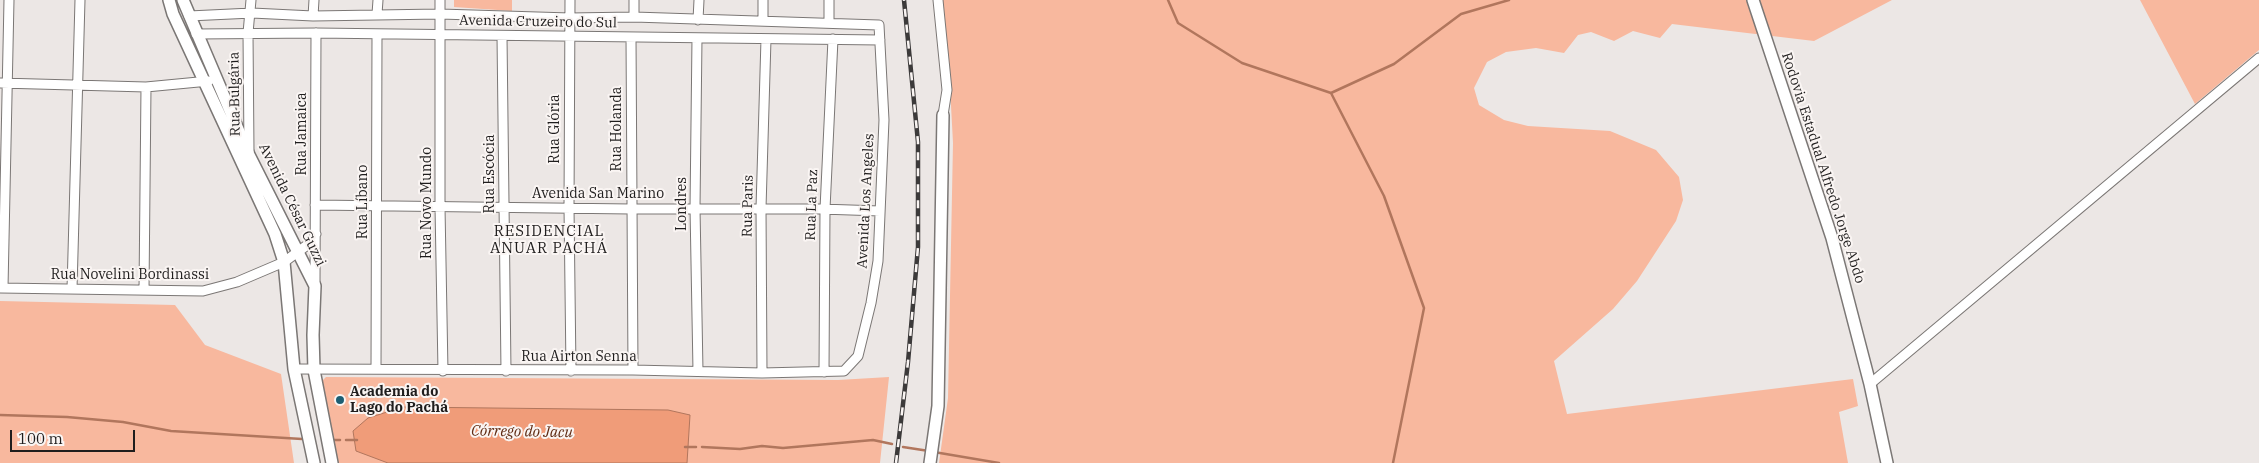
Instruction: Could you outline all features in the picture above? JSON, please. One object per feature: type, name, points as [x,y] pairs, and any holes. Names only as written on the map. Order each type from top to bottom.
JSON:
[{"type":"street","points":[[2,288],[4,19],[9,0]]},
{"type":"street","points":[[72,289],[76,85],[80,0]]},
{"type":"street","name":"Avenida César Guzzi","points":[[169,0],[173,14],[271,225],[284,262],[287,276],[294,370],[314,463]]},
{"type":"street","name":"Avenida César Guzzi","points":[[183,0],[196,34],[250,155],[315,286],[314,370],[332,463]]},
{"type":"street","points":[[187,0],[189,16]]},
{"type":"street","name":"Rua Bulgária","points":[[250,155],[248,33],[252,13],[251,0]]},
{"type":"street","points":[[313,16],[314,0]]},
{"type":"street","points":[[378,0],[378,14]]},
{"type":"street","name":"Rua Novo Mundo","points":[[440,0],[440,207],[443,371]]},
{"type":"street","name":"Rua Glória","points":[[570,0],[569,208],[571,372]]},
{"type":"street","points":[[634,0],[634,17]]},
{"type":"street","points":[[698,0],[698,20]]},
{"type":"street","points":[[763,20],[764,0]]},
{"type":"street","points":[[829,0],[829,23]]},
{"type":"street","points":[[931,456],[938,406],[943,115],[947,90],[938,0]]},
{"type":"street","name":"Rodovia Estadual Alfredo Jorge Abdo","points":[[1753,0],[1830,230],[1870,384],[1888,463]]},
{"type":"street","name":"Avenida Cruzeiro do Sul","points":[[189,16],[252,13],[313,16],[440,14],[570,18],[634,17],[698,20],[763,20],[879,25]]},
{"type":"street","name":"Avenida Los Angeles","points":[[844,371],[858,356],[871,302],[878,261],[884,120],[879,25]]},
{"type":"street","name":"Avenida Cruzeiro do Sul","points":[[196,34],[316,33],[880,40]]},
{"type":"street","name":"Rua Jamaica","points":[[315,286],[316,33]]},
{"type":"street","name":"Rua Líbano","points":[[376,369],[377,34]]},
{"type":"street","name":"Rua Escócia","points":[[502,36],[506,371]]},
{"type":"street","name":"Rua Holanda","points":[[631,37],[633,370]]},
{"type":"street","name":"Londres","points":[[697,38],[695,208],[698,371]]},
{"type":"street","name":"Rua Paris","points":[[762,373],[761,208],[766,39]]},
{"type":"street","name":"Rua La Paz","points":[[824,372],[825,209],[833,39]]},
{"type":"street","points":[[1870,384],[2259,58]]},
{"type":"street","points":[[3,83],[146,87],[205,82],[217,79]]},
{"type":"street","points":[[144,290],[146,87]]},
{"type":"street","name":"Avenida San Marino","points":[[315,205],[631,209],[761,208],[880,211]]},
{"type":"street","points":[[297,250],[310,243],[316,234]]},
{"type":"street","name":"Rua Novelini Bordinassi","points":[[2,288],[203,291],[237,282],[284,262],[297,250]]},
{"type":"street","points":[[287,276],[297,264],[302,264],[307,270]]},
{"type":"street","name":"Rua Airton Senna","points":[[294,370],[376,369],[571,372],[633,370],[762,373],[844,371]]},
{"type":"shaded area","points":[[454,0],[512,0],[512,11],[454,7]]},
{"type":"shaded area","points":[[941,0],[1892,0],[1814,41],[1672,24],[1660,38],[1633,31],[1614,41],[1591,32],[1578,35],[1564,53],[1536,48],[1506,52],[1487,62],[1474,88],[1479,105],[1504,120],[1528,126],[1610,131],[1656,150],[1679,177],[1683,200],[1676,221],[1637,281],[1613,309],[1554,361],[1567,414],[1853,379],[1858,406],[1839,412],[1848,463],[939,463],[948,398],[953,143],[950,87]]},
{"type":"shaded area","points":[[2140,0],[2259,0],[2259,50],[2195,104]]},
{"type":"shaded area","points":[[0,301],[175,305],[205,345],[281,374],[294,463],[0,463]]},
{"type":"shaded area","points":[[326,377],[838,380],[889,377],[880,463],[336,463],[322,387],[322,381]]},
{"type":"water","points":[[403,407],[668,410],[690,415],[687,463],[388,463],[356,451],[353,431],[368,418]]},
{"type":"waterway","points":[[1168,0],[1178,23],[1242,63],[1331,93],[1384,196],[1424,308],[1393,463]]},
{"type":"waterway","points":[[1331,93],[1394,64],[1461,14],[1509,0]]},
{"type":"waterway","name":"Córrego do Jacu","points":[[0,415],[67,417],[123,422],[171,431],[302,439]]},
{"type":"waterway","name":"Córrego do Jacu","points":[[333,440],[340,440]]},
{"type":"waterway","name":"Córrego do Jacu","points":[[346,440],[357,440]]},
{"type":"waterway","name":"Córrego do Jacu","points":[[702,447],[740,449],[762,446],[783,448],[873,440],[892,444]]},
{"type":"waterway","name":"Córrego do Jacu","points":[[685,447],[696,447]]},
{"type":"waterway","name":"Córrego do Jacu","points":[[903,447],[929,451]]},
{"type":"waterway","name":"Córrego do Jacu","points":[[934,452],[999,463]]},
{"type":"railway","points":[[896,463],[908,362],[918,247],[918,142],[904,0]]},
{"type":"place","name":"Academia do Lago do Pachá","points":[[340,400]]},
{"type":"district","name":"RESIDENCIAL ANUAR PACHÁ","points":[[549,240]]}]
